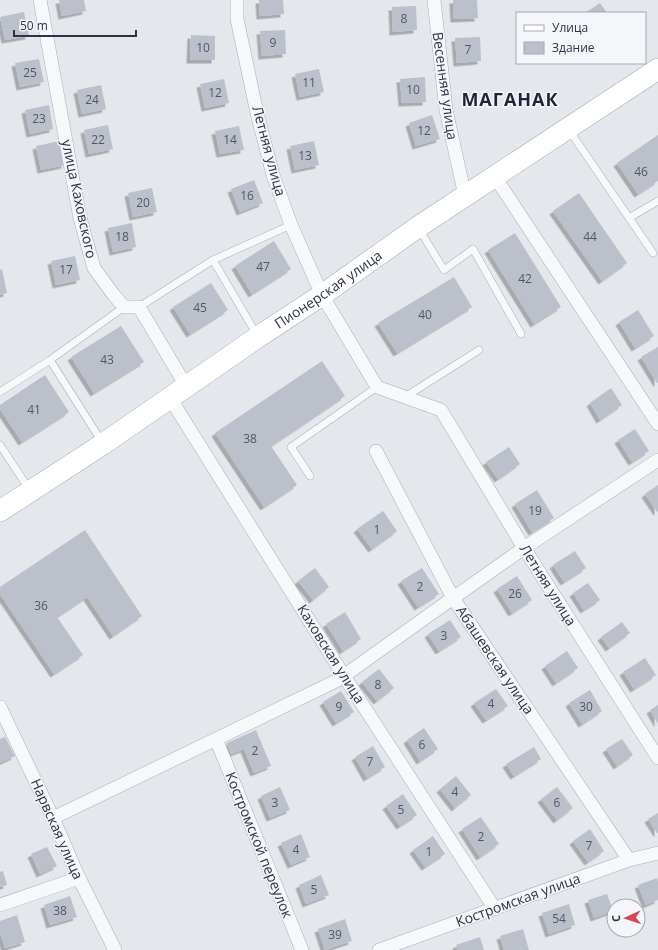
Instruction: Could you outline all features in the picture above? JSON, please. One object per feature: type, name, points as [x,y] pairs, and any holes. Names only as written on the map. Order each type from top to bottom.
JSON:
[{"type":"main road","name":"Пионерская улица","points":[[0,511],[103,444],[258,337],[322,295],[418,227],[658,69]]},
{"type":"street","name":"улица Каховского","points":[[40,0],[80,218],[94,268],[124,307]]},
{"type":"street","name":"Летняя улица","points":[[237,0],[237,19],[257,113],[273,175],[291,225],[322,295],[377,388]]},
{"type":"street","name":"Весенняя улица","points":[[434,0],[446,110],[465,196]]},
{"type":"street","points":[[495,177],[658,424]]},
{"type":"street","points":[[124,307],[139,308],[178,392]]},
{"type":"street","points":[[377,388],[405,397]]},
{"type":"street","name":"Каховская улица","points":[[178,392],[344,676],[495,909]]},
{"type":"street","name":"Летняя улица","points":[[405,397],[441,410],[524,548],[658,758]]},
{"type":"street","name":"Абашевская улица","points":[[376,451],[453,598],[629,860]]},
{"type":"street","points":[[53,818],[338,680],[524,548],[658,460]]},
{"type":"street","name":"Нарвская улица","points":[[0,707],[4,724],[53,818],[79,878],[115,950]]},
{"type":"street","name":"Костромской переулок","points":[[216,739],[302,950]]},
{"type":"street","name":"Костромская улица","points":[[380,950],[629,860],[658,853]]},
{"type":"street","points":[[0,905],[79,878]]},
{"type":"lane","points":[[567,128],[653,253]]},
{"type":"lane","points":[[629,218],[658,201]]},
{"type":"lane","points":[[139,308],[213,260],[291,225]]},
{"type":"lane","points":[[418,227],[444,270],[473,249],[521,334]]},
{"type":"lane","points":[[213,260],[258,337]]},
{"type":"lane","points":[[0,392],[50,360],[124,307]]},
{"type":"lane","points":[[405,397],[479,350]]},
{"type":"lane","points":[[50,360],[103,444]]},
{"type":"lane","points":[[310,476],[291,447],[377,388]]},
{"type":"lane","points":[[0,445],[31,491]]},
{"type":"building","points":[[59,0],[84,0],[86,11],[62,16]]},
{"type":"building","points":[[259,0],[283,0],[284,14],[260,16]]},
{"type":"building","points":[[453,0],[477,0],[478,18],[454,19]]},
{"type":"building","points":[[600,3],[606,12],[586,12]]},
{"type":"building","points":[[416,6],[417,30],[393,32],[392,7]]},
{"type":"building","points":[[24,12],[29,36],[5,40],[0,17]]},
{"type":"building","points":[[285,30],[286,54],[262,56],[260,31]]},
{"type":"building","points":[[191,35],[215,36],[215,60],[190,60]]},
{"type":"building","points":[[480,37],[481,61],[457,63],[455,38]]},
{"type":"building","points":[[39,59],[44,82],[20,87],[15,63]]},
{"type":"building","points":[[319,69],[324,92],[300,97],[295,74]]},
{"type":"building","points":[[425,77],[426,102],[402,103],[400,79]]},
{"type":"building","points":[[224,79],[229,103],[205,108],[200,84]]},
{"type":"building","points":[[101,85],[106,109],[82,114],[77,90]]},
{"type":"building","points":[[49,105],[53,129],[30,134],[25,110]]},
{"type":"building","points":[[432,115],[440,139],[416,146],[409,123]]},
{"type":"building","points":[[108,125],[113,149],[89,154],[84,130]]},
{"type":"building","points":[[239,126],[244,150],[220,154],[215,131]]},
{"type":"building","points":[[658,135],[658,181],[638,194],[617,163]]},
{"type":"building","points":[[60,141],[65,165],[41,170],[36,146]]},
{"type":"building","points":[[314,141],[319,165],[295,170],[290,146]]},
{"type":"building","points":[[254,180],[263,203],[240,212],[231,189]]},
{"type":"building","points":[[152,188],[157,212],[133,217],[128,193]]},
{"type":"building","points":[[579,193],[627,263],[602,281],[553,211]]},
{"type":"building","points":[[132,223],[136,247],[113,252],[108,228]]},
{"type":"building","points":[[515,233],[561,307],[534,324],[488,250]]},
{"type":"building","points":[[274,241],[291,269],[252,294],[235,266]]},
{"type":"building","points":[[75,256],[80,280],[56,285],[51,261]]},
{"type":"building","points":[[2,269],[7,293],[0,295],[0,270]]},
{"type":"building","points":[[454,277],[472,307],[397,353],[378,323]]},
{"type":"building","points":[[211,283],[228,310],[190,334],[173,307]]},
{"type":"building","points":[[638,310],[654,336],[635,348],[619,322]]},
{"type":"building","points":[[121,326],[144,362],[94,393],[71,357]]},
{"type":"building","points":[[658,347],[658,383],[657,383],[641,357]]},
{"type":"building","points":[[322,361],[345,396],[271,446],[297,485],[264,507],[215,433]]},
{"type":"building","points":[[45,375],[69,412],[22,442],[0,409],[0,405]]},
{"type":"building","points":[[611,388],[622,405],[600,420],[590,403]]},
{"type":"building","points":[[635,429],[649,451],[632,462],[618,440]]},
{"type":"building","points":[[509,447],[520,464],[498,479],[486,462]]},
{"type":"building","points":[[658,485],[658,511],[657,512],[645,494]]},
{"type":"building","points":[[537,490],[554,518],[532,532],[515,504]]},
{"type":"building","points":[[383,511],[397,531],[372,549],[357,529]]},
{"type":"building","points":[[85,530],[142,616],[113,636],[87,597],[57,617],[83,655],[54,674],[0,594],[0,587]]},
{"type":"building","points":[[575,551],[586,568],[564,582],[553,565]]},
{"type":"building","points":[[315,568],[329,587],[313,600],[298,581]]},
{"type":"building","points":[[422,568],[439,594],[418,607],[401,581]]},
{"type":"building","points":[[517,576],[532,600],[512,613],[497,589]]},
{"type":"building","points":[[588,583],[600,600],[584,610],[573,593]]},
{"type":"building","points":[[345,612],[361,639],[343,651],[326,624]]},
{"type":"building","points":[[450,620],[461,637],[439,651],[428,634]]},
{"type":"building","points":[[622,622],[630,633],[609,648],[601,637]]},
{"type":"building","points":[[567,651],[578,668],[556,683],[545,666]]},
{"type":"building","points":[[645,658],[656,675],[634,689],[623,672]]},
{"type":"building","points":[[379,669],[394,688],[377,701],[362,682]]},
{"type":"building","points":[[496,689],[508,706],[486,720],[474,703]]},
{"type":"building","points":[[590,690],[602,711],[582,724],[569,703]]},
{"type":"building","points":[[341,691],[354,712],[336,723],[323,702]]},
{"type":"building","points":[[658,705],[658,724],[650,710]]},
{"type":"building","points":[[424,728],[438,749],[420,761],[407,740]]},
{"type":"building","points":[[256,730],[271,766],[254,773],[244,749],[231,754],[227,743]]},
{"type":"building","points":[[5,737],[15,756],[0,763],[0,739]]},
{"type":"building","points":[[622,739],[633,755],[617,766],[606,749]]},
{"type":"building","points":[[373,746],[385,767],[367,778],[355,757]]},
{"type":"building","points":[[534,747],[541,759],[514,776],[506,764]]},
{"type":"building","points":[[456,776],[471,795],[455,808],[440,789]]},
{"type":"building","points":[[280,787],[290,810],[270,818],[261,796]]},
{"type":"building","points":[[557,787],[573,808],[557,820],[541,799]]},
{"type":"building","points":[[403,794],[417,815],[400,826],[386,806]]},
{"type":"building","points":[[658,813],[658,833],[657,833],[648,819]]},
{"type":"building","points":[[481,817],[499,844],[480,857],[462,829]]},
{"type":"building","points":[[590,829],[604,851],[588,862],[573,841]]},
{"type":"building","points":[[301,834],[310,857],[291,865],[281,843]]},
{"type":"building","points":[[433,836],[445,854],[425,867],[413,850]]},
{"type":"building","points":[[47,847],[57,866],[40,874],[31,854]]},
{"type":"building","points":[[3,871],[7,885],[0,887],[0,872]]},
{"type":"building","points":[[321,875],[329,895],[306,904],[299,885]]},
{"type":"building","points":[[657,878],[658,900],[646,905],[646,898],[643,898],[638,885]]},
{"type":"building","points":[[607,894],[608,898],[606,898],[606,914],[594,918],[588,900]]},
{"type":"building","points":[[70,896],[77,917],[50,925],[44,905]]},
{"type":"building","points":[[569,904],[575,925],[549,934],[542,913]]},
{"type":"building","points":[[17,915],[25,942],[5,948],[0,932],[0,921]]},
{"type":"building","points":[[345,919],[352,941],[325,950],[318,929]]},
{"type":"building","points":[[523,929],[529,950],[504,950],[500,936]]},
{"type":"building","points":[[480,937],[484,950],[458,950],[456,945]]},
{"type":"district","name":"МАГАНАК","points":[[510,100]]}]
